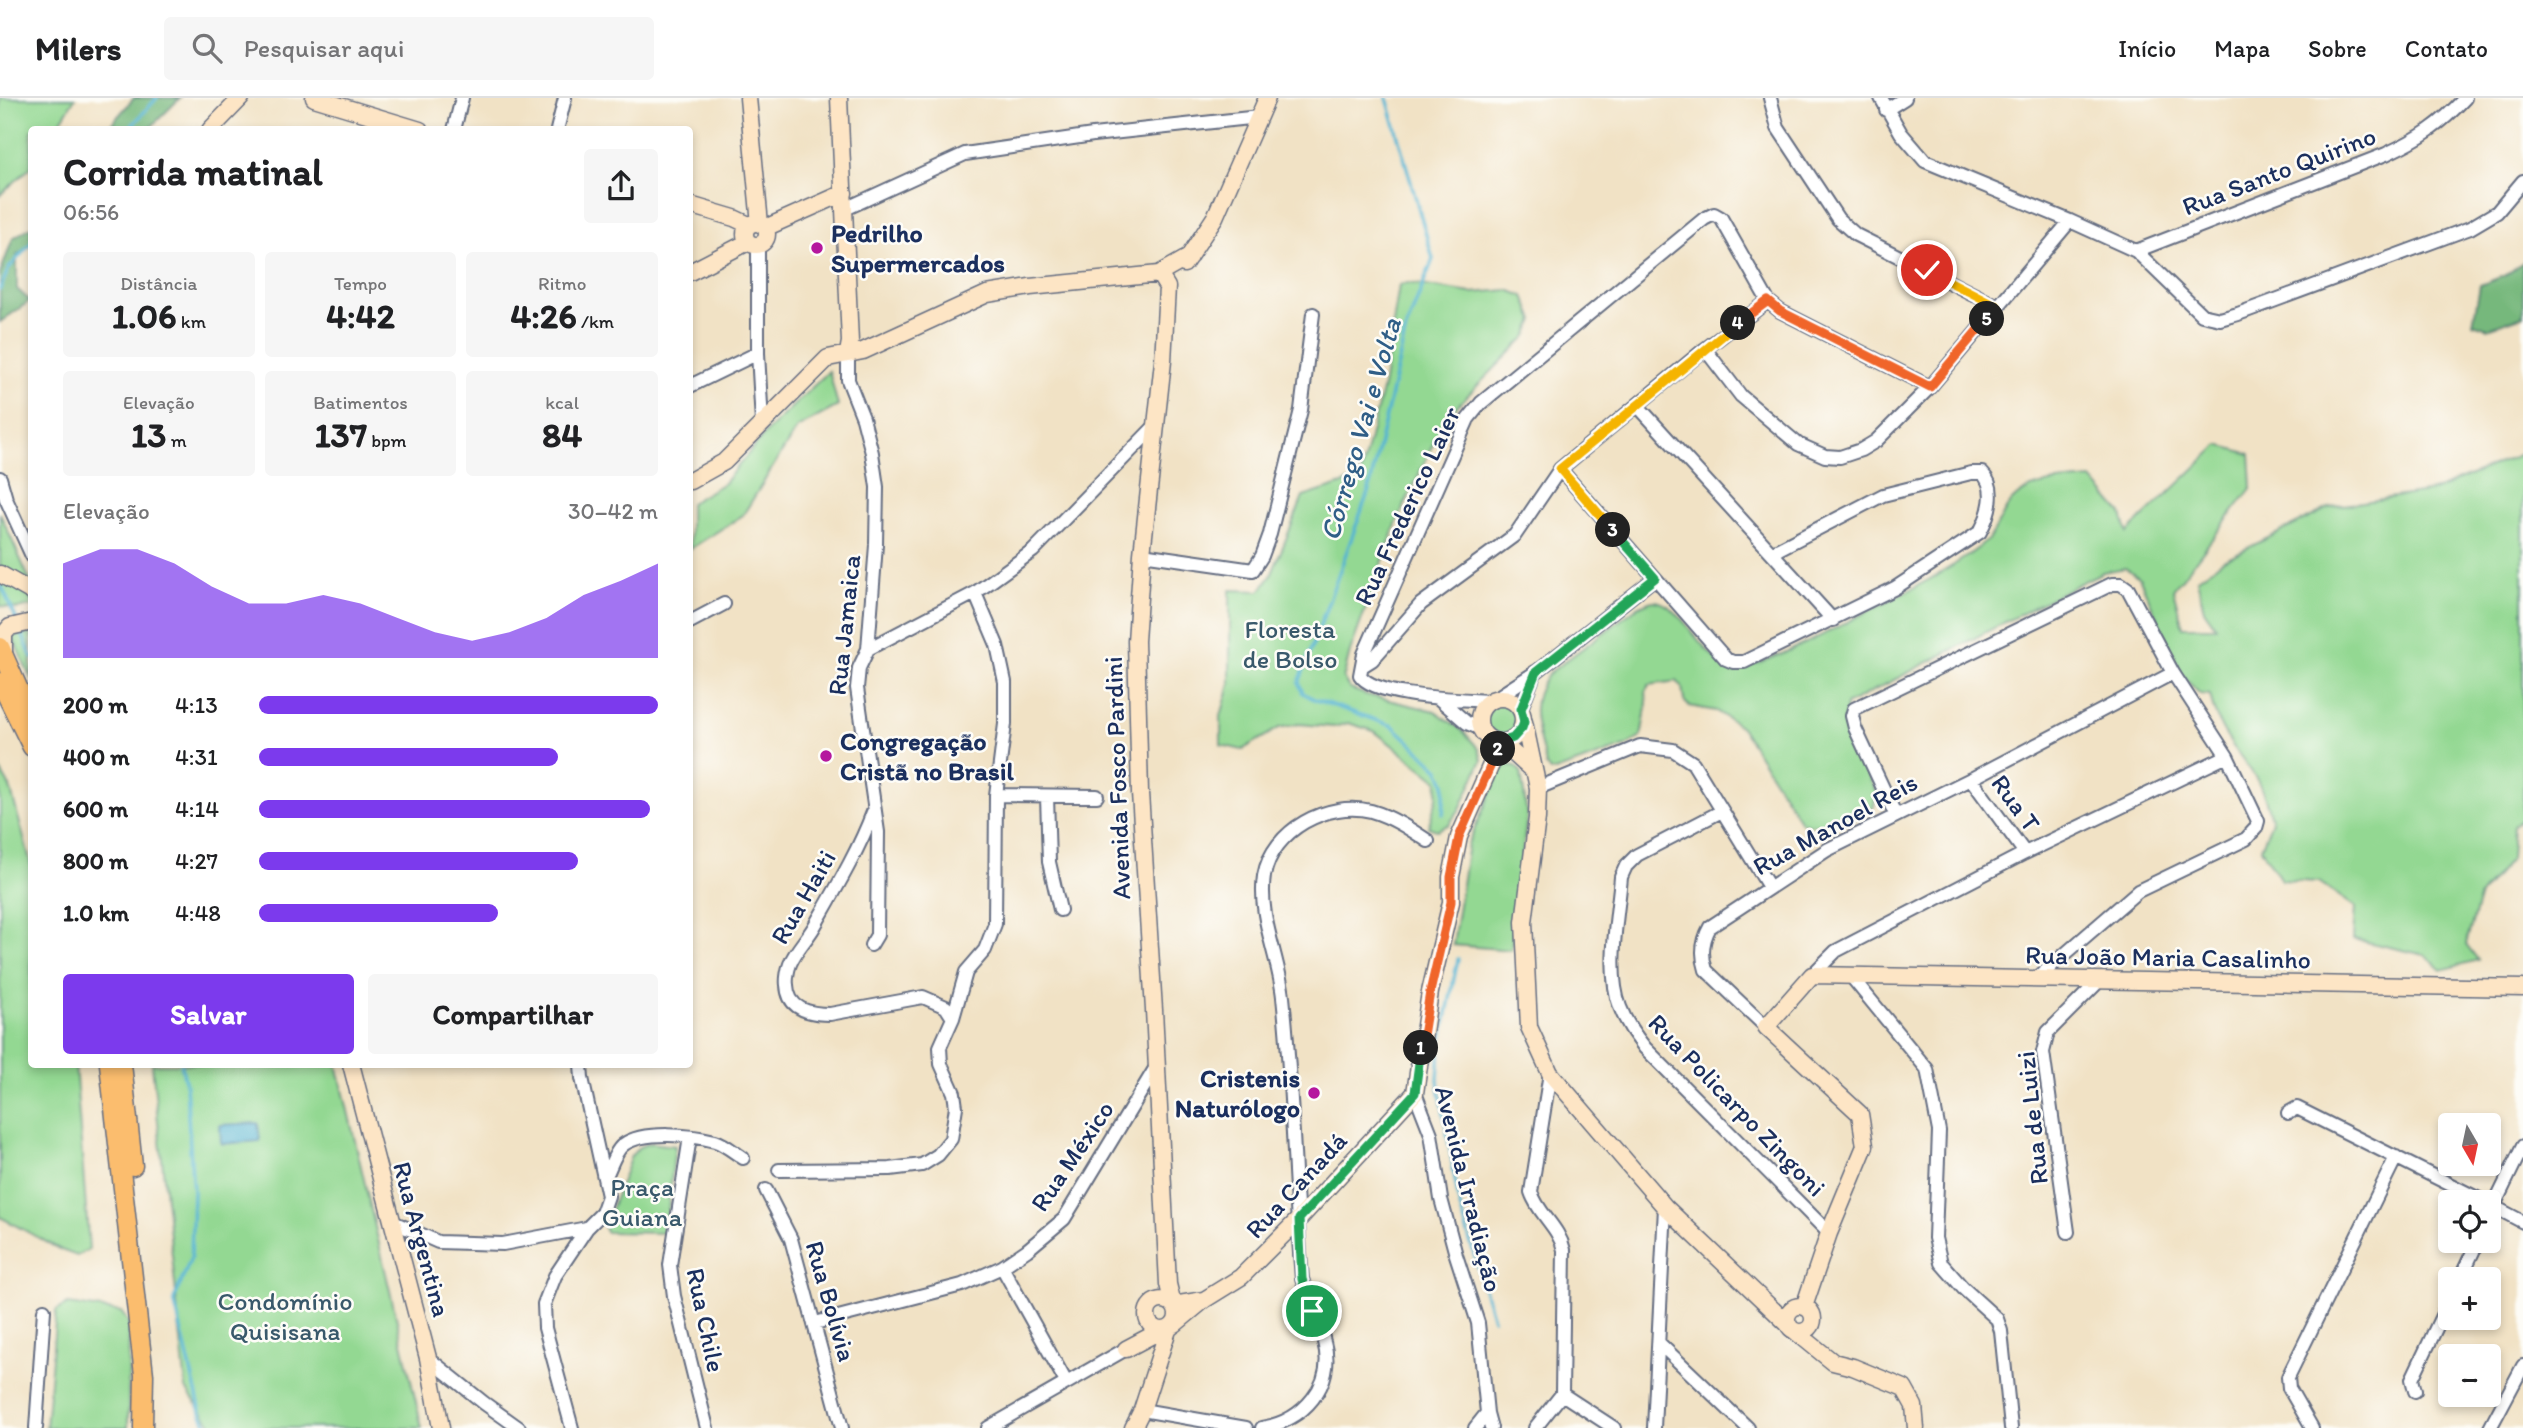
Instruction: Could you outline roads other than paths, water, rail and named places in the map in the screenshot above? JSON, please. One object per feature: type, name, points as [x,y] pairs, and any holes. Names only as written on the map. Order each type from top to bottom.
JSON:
[{"type":"main road","points":[[2,653],[28,710]]},
{"type":"main road","points":[[0,682],[28,739]]},
{"type":"main road","points":[[109,1068],[144,1375],[143,1428]]},
{"type":"main road","points":[[122,1068],[152,1357],[154,1428]]},
{"type":"street","points":[[214,126],[241,98]]},
{"type":"street","points":[[314,98],[407,126]]},
{"type":"street","points":[[455,126],[462,98]]},
{"type":"street","points":[[557,126],[565,98]]},
{"type":"street","points":[[748,98],[756,233],[762,424]]},
{"type":"street","points":[[839,98],[850,342],[848,353]]},
{"type":"street","points":[[693,479],[724,462],[828,358],[863,351],[987,294],[1030,287],[1163,281],[1189,257],[1215,217],[1267,98]]},
{"type":"street","points":[[1770,98],[1778,128],[1838,219],[1856,235],[1997,306]]},
{"type":"street","points":[[1905,98],[1884,104],[1911,147],[1925,161],[2136,251],[2202,315],[2220,319],[2251,310],[2470,228],[2497,212],[2523,181]]},
{"type":"street","name":"Rua Santo Quirino","points":[[2136,251],[2386,154],[2418,139],[2443,122],[2465,98]]},
{"type":"street","points":[[693,270],[756,233],[965,154],[1093,135],[1259,117]]},
{"type":"street","points":[[693,206],[734,218],[756,233]]},
{"type":"street","name":"Rua Frederico Laier","points":[[1364,666],[1364,653],[1468,419],[1481,403],[1704,219],[1714,214],[1721,218],[1768,301]]},
{"type":"street","points":[[1704,349],[1741,396],[1798,444],[1825,456],[1840,457],[1861,450],[1876,441],[1930,387],[2070,221]]},
{"type":"street","name":"Avenida Fosco Pardini","points":[[1163,281],[1164,361],[1142,554],[1136,641],[1140,793],[1168,1284],[1173,1305]]},
{"type":"street","points":[[1916,1428],[1914,1406],[1904,1388],[1853,1367],[1833,1362],[1792,1328],[1665,1207],[1550,1073],[1529,1027],[1524,922],[1537,818],[1538,788],[1522,715],[1510,699],[1438,698],[1394,692],[1370,685],[1360,675],[1364,666],[1421,604],[1515,535],[1560,469],[1704,349],[1768,301],[1780,311],[1930,387]]},
{"type":"street","points":[[1142,554],[1253,569],[1262,556],[1270,534],[1301,410],[1313,314]]},
{"type":"street","points":[[693,385],[758,353]]},
{"type":"street","name":"Rua Jamaica","points":[[848,353],[848,380],[863,418],[877,486],[876,545],[868,649],[859,668],[856,688],[878,832],[877,935],[871,945]]},
{"type":"street","points":[[1637,405],[1833,620]]},
{"type":"street","points":[[868,649],[975,593],[1033,551],[1155,426]]},
{"type":"street","points":[[1560,469],[1726,659],[1733,662],[1744,662],[1895,588],[1980,532],[1986,521],[1991,492],[1989,480],[1982,473],[1971,473],[1883,495],[1773,552]]},
{"type":"street","points":[[0,478],[6,499],[28,547]]},
{"type":"street","points":[[1536,672],[1518,734],[1508,741],[1491,737],[1479,723],[1481,710],[1493,699],[1536,672],[1655,578]]},
{"type":"street","points":[[6,579],[28,590]]},
{"type":"street","points":[[1896,816],[1855,728],[1852,716],[1854,709],[2112,584],[2121,584],[2128,589],[2173,673],[2227,756],[2258,821],[2256,828],[2246,839],[2138,891],[2035,980]]},
{"type":"street","points":[[779,1170],[890,1169],[922,1165],[938,1155],[950,1139],[954,1123],[954,1093],[941,1064],[940,1047],[953,1018],[966,972],[985,950],[995,924],[996,795],[1005,724],[1004,682],[997,645],[975,593]]},
{"type":"street","points":[[693,620],[724,604]]},
{"type":"street","points":[[2,653],[4,634],[10,627],[28,623]]},
{"type":"street","name":"Rua Manoel Reis","points":[[1809,1313],[1829,1233],[1865,1146],[1860,1114],[1706,970],[1702,958],[1704,936],[1710,927],[1827,850],[1971,779],[2173,673]]},
{"type":"street","points":[[1438,698],[1467,723],[1491,737],[1532,770]]},
{"type":"street","name":"Avenida Irradiação","points":[[1491,737],[1492,762],[1459,837],[1451,877],[1451,902],[1430,992],[1415,1093],[1431,1134],[1441,1199],[1478,1323],[1487,1413],[1491,1428]]},
{"type":"street","points":[[1538,788],[1640,746],[1673,750],[1693,763],[1769,887]]},
{"type":"street","points":[[1766,1027],[1836,951],[2025,853],[2227,756]]},
{"type":"street","name":"Rua T","points":[[1971,779],[2025,853]]},
{"type":"street","points":[[996,795],[1097,796]]},
{"type":"street","points":[[1047,796],[1049,862],[1060,910]]},
{"type":"street","name":"Rua Haiti","points":[[874,811],[864,837],[812,931],[790,964],[787,984],[789,998],[798,1008],[814,1014],[830,1014],[923,996],[946,1007],[953,1018]]},
{"type":"street","points":[[1262,1428],[1290,1420],[1308,1407],[1326,1370],[1324,1340],[1302,1279],[1283,993],[1263,901],[1264,875],[1277,844],[1290,832],[1326,813],[1369,811],[1391,819],[1428,841]]},
{"type":"street","name":"Rua Policarpo Zingoni","points":[[1722,811],[1637,855],[1626,866],[1621,877],[1614,968],[1619,1004],[1629,1028],[1646,1048],[1829,1233]]},
{"type":"street","name":"Rua João Maria Casalinho","points":[[1812,975],[2523,988]]},
{"type":"street","points":[[1850,975],[1927,1069],[1939,1131],[1934,1238],[1941,1264],[1997,1320],[2001,1331],[2011,1428]]},
{"type":"street","name":"Rua de Luizi","points":[[2068,1232],[2043,1052],[2048,1031],[2100,980]]},
{"type":"street","name":"Rua México","points":[[815,1323],[962,1285],[1002,1267],[1027,1250],[1064,1219],[1156,1067]]},
{"type":"street","name":"Rua Argentina","points":[[352,1068],[428,1358],[441,1428]]},
{"type":"street","points":[[572,1428],[545,1328],[544,1304],[555,1276],[587,1228],[602,1213],[608,1196],[582,1068]]},
{"type":"street","points":[[1535,1428],[1562,1394],[1564,1250],[1562,1237],[1535,1203],[1531,1192],[1550,1073]]},
{"type":"street","name":"Rua Canadá","points":[[1204,1300],[1241,1277],[1299,1219],[1415,1093]]},
{"type":"street","points":[[2288,1113],[2297,1108],[2456,1190]]},
{"type":"street","points":[[605,1178],[620,1146],[635,1138],[690,1137],[718,1142],[743,1158]]},
{"type":"street","name":"Rua Chile","points":[[690,1137],[670,1265],[674,1296],[707,1428]]},
{"type":"street","points":[[2499,1190],[2523,1146]]},
{"type":"street","points":[[2312,1428],[2289,1388],[2288,1377],[2396,1157]]},
{"type":"street","name":"Rua Bolívia","points":[[766,1190],[791,1239],[842,1428]]},
{"type":"street","points":[[1654,1428],[1665,1207]]},
{"type":"street","points":[[2501,1213],[2523,1222]]},
{"type":"street","points":[[393,1222],[438,1242],[503,1244],[587,1228]]},
{"type":"street","points":[[1002,1267],[1066,1382]]},
{"type":"street","points":[[1126,1349],[1147,1318],[1148,1309],[1168,1284]]},
{"type":"street","points":[[1155,1302],[1164,1300],[1173,1305],[1204,1300]]},
{"type":"street","points":[[988,1428],[1066,1382],[1168,1328],[1204,1300]]},
{"type":"street","points":[[1133,1428],[1142,1410],[1168,1328],[1178,1317],[1173,1305]]},
{"type":"street","points":[[1792,1328],[1789,1312],[1796,1307],[1809,1313],[1833,1362]]},
{"type":"street","points":[[37,1428],[44,1310]]},
{"type":"street","points":[[1147,1318],[1152,1327],[1168,1328]]},
{"type":"street","points":[[2415,1391],[2412,1379],[2438,1324]]},
{"type":"street","points":[[1660,1344],[1748,1428]]},
{"type":"street","points":[[428,1358],[519,1428]]},
{"type":"street","points":[[2490,1428],[2523,1366]]},
{"type":"street","points":[[1562,1394],[1614,1428]]},
{"type":"street","points":[[1142,1410],[1246,1428]]},
{"type":"street","points":[[1475,1428],[1487,1413]]},
{"type":"water","points":[[258,1123],[260,1141],[221,1144],[220,1125]]},
{"type":"waterway","points":[[132,126],[157,98]]},
{"type":"waterway","name":"Córrego Vai e Volta","points":[[1387,98],[1433,259],[1406,329],[1369,490],[1299,683],[1303,693],[1314,699],[1393,726],[1439,769],[1445,784],[1443,814]]},
{"type":"waterway","points":[[0,289],[9,268],[28,247]]},
{"type":"waterway","points":[[0,582],[17,621]]},
{"type":"waterway","points":[[20,629],[28,648]]},
{"type":"waterway","points":[[1458,959],[1440,1048],[1438,1080],[1459,1203],[1493,1319]]},
{"type":"waterway","points":[[182,1068],[186,1085],[193,1192],[191,1258],[174,1300],[201,1412],[208,1428]]},
{"type":"place","name":"Pedrilho Supermercados","points":[[817,248]]},
{"type":"place","name":"Congregação Cristã no Brasil","points":[[826,756]]},
{"type":"place","name":"Cristenis Naturólogo","points":[[1314,1093]]},
{"type":"park label","name":"Floresta de Bolso","points":[[1290,644]]},
{"type":"park label","name":"Praça Guiana","points":[[642,1202]]},
{"type":"park label","name":"Condomínio Quisisana","points":[[285,1316]]}]
